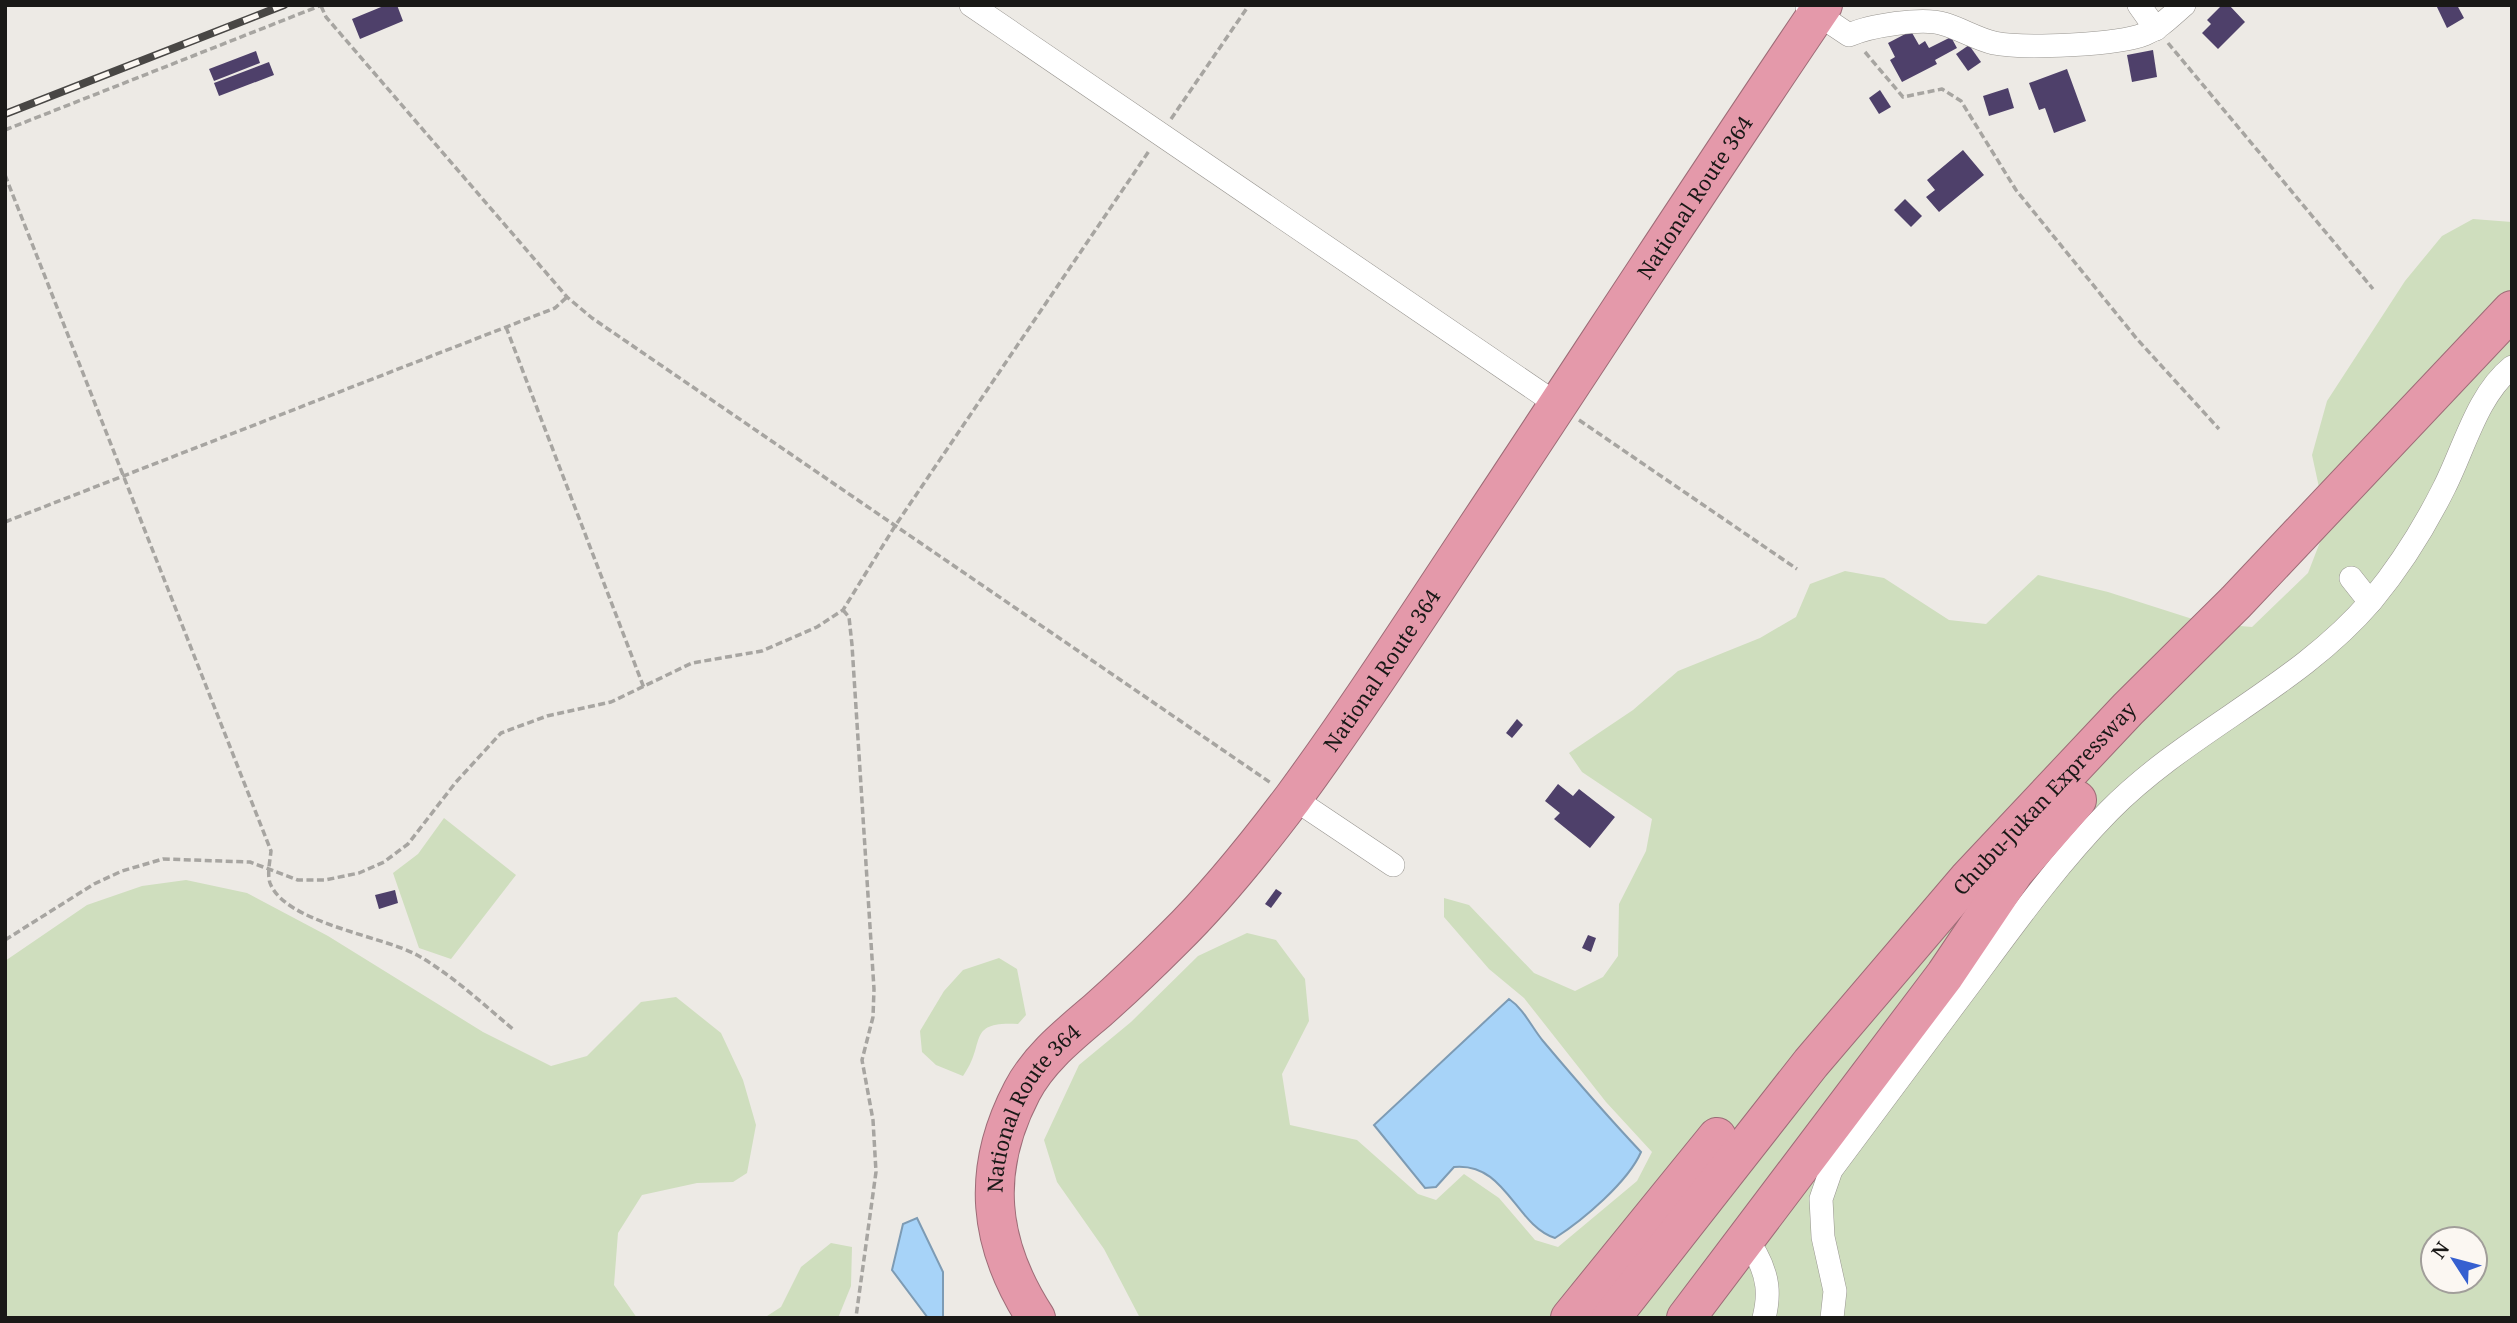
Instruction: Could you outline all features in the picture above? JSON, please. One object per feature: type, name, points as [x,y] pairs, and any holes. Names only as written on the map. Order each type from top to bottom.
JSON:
[{"type":"highway","name":"National Route 364","points":[[1036,1318],[1016,1286],[1003,1254],[995,1217],[994,1185],[999,1150],[1023,1089],[1064,1038],[1139,972],[1213,897],[1293,798],[1558,405],[1815,8]]},
{"type":"highway","name":"Chubu-Jukan Expressway","points":[[1611,1318],[1723,1150],[1968,879],[2505,318]]},
{"type":"highway","points":[[1686,1318],[1945,975],[2015,871],[2111,761],[2236,602]]},
{"type":"highway","points":[[1570,1318],[1723,1150]]},
{"type":"street","points":[[971,5],[1558,405]]},
{"type":"street","points":[[2139,5],[2156,29]]},
{"type":"street","points":[[1815,8],[1849,35],[1861,30],[1922,22],[1941,23],[2008,45],[2077,43],[2142,36],[2156,29],[2183,5]]},
{"type":"street","points":[[1832,1318],[1835,1291],[1823,1237],[1821,1199],[1831,1171],[2032,900],[2111,810],[2192,743],[2284,680],[2322,649],[2370,602],[2406,558],[2444,488],[2486,398],[2512,367]]},
{"type":"street","points":[[2351,578],[2370,602]]},
{"type":"street","points":[[1293,798],[1393,865]]},
{"type":"street","points":[[1756,1254],[1765,1270],[1769,1298],[1765,1318]]},
{"type":"path","points":[[5,940],[94,884],[122,871],[163,859],[250,862],[298,880],[325,880],[359,873],[384,862],[408,844],[456,782],[501,733],[547,716],[611,702],[692,663],[762,651],[817,627],[843,610],[895,526],[1249,5]]},
{"type":"path","points":[[5,130],[321,6],[326,17],[567,297],[592,318],[1293,798]]},
{"type":"path","points":[[2156,29],[2372,289]]},
{"type":"path","points":[[1849,35],[1903,97],[1942,89],[1961,101],[2016,190],[2137,339],[2219,429]]},
{"type":"path","points":[[5,175],[271,852],[270,883],[278,896],[339,930],[393,943],[417,955],[456,982],[514,1030]]},
{"type":"path","points":[[5,522],[555,308],[567,297]]},
{"type":"path","points":[[506,327],[644,688]]},
{"type":"path","points":[[1558,405],[1797,569]]},
{"type":"path","points":[[843,610],[849,617],[852,645],[874,989],[873,1017],[862,1060],[873,1120],[876,1172],[856,1317]]},
{"type":"green space","points":[[2473,219],[2512,222],[2512,1318],[1140,1318],[1104,1249],[1057,1182],[1044,1140],[1079,1065],[1131,1022],[1198,956],[1247,933],[1276,940],[1305,979],[1309,1021],[1282,1074],[1290,1125],[1357,1140],[1418,1194],[1436,1200],[1464,1174],[1499,1198],[1535,1240],[1558,1247],[1637,1181],[1652,1152],[1606,1102],[1524,998],[1489,969],[1444,917],[1444,898],[1469,905],[1534,973],[1575,991],[1603,977],[1618,956],[1619,904],[1646,851],[1652,819],[1582,772],[1569,753],[1633,710],[1678,671],[1760,638],[1796,617],[1810,584],[1845,571],[1884,578],[1949,620],[1986,624],[2038,575],[2108,592],[2205,623],[2252,627],[2308,573],[2327,524],[2312,455],[2327,401],[2405,281],[2442,236]]},
{"type":"green space","points":[[444,818],[516,875],[451,959],[419,948],[393,873],[418,854]]},
{"type":"green space","points":[[186,880],[247,893],[328,936],[483,1032],[551,1066],[587,1056],[641,1002],[676,997],[721,1033],[743,1080],[756,1125],[747,1173],[733,1182],[697,1183],[642,1195],[618,1233],[614,1285],[637,1318],[5,1318],[5,961],[87,905],[142,886]]},
{"type":"green space","points":[[999,958],[1017,969],[1026,1015],[1018,1024],[1001,1024],[984,1030],[963,1076],[936,1065],[922,1052],[920,1031],[944,991],[963,970]]},
{"type":"green space","points":[[831,1243],[852,1247],[851,1286],[838,1318],[764,1318],[781,1307],[801,1267]]},
{"type":"water","points":[[1509,999],[1641,1152],[1626,1176],[1604,1200],[1555,1238],[1530,1221],[1498,1184],[1486,1174],[1472,1168],[1454,1167],[1436,1187],[1425,1188],[1374,1125]]},
{"type":"water","points":[[917,1218],[943,1272],[943,1318],[928,1318],[892,1270],[903,1224]]},
{"type":"building","points":[[386,5],[397,5],[403,21],[360,39],[352,19]]},
{"type":"building","points":[[2222,5],[2229,5],[2245,22],[2218,49],[2202,33],[2211,24],[2207,20]]},
{"type":"building","points":[[2436,5],[2457,5],[2464,18],[2447,28]]},
{"type":"building","points":[[1911,31],[1919,45],[1925,41],[1929,48],[1951,37],[1957,48],[1935,60],[1937,64],[1902,82],[1890,60],[1895,57],[1888,43]]},
{"type":"building","points":[[1969,45],[1981,62],[1968,71],[1956,54]]},
{"type":"building","points":[[2153,50],[2157,77],[2132,82],[2127,55]]},
{"type":"building","points":[[256,51],[260,63],[214,81],[209,69]]},
{"type":"building","points":[[269,62],[274,75],[219,96],[214,83]]},
{"type":"building","points":[[2067,69],[2086,121],[2054,133],[2045,108],[2039,110],[2029,83]]},
{"type":"building","points":[[2008,88],[2014,108],[1989,116],[1983,96]]},
{"type":"building","points":[[1880,90],[1891,107],[1879,114],[1869,98]]},
{"type":"building","points":[[1963,150],[1984,175],[1939,212],[1926,197],[1935,190],[1927,180]]},
{"type":"building","points":[[1905,199],[1922,216],[1911,227],[1894,210]]},
{"type":"building","points":[[1517,719],[1523,725],[1512,738],[1506,733]]},
{"type":"building","points":[[1558,784],[1573,796],[1579,789],[1615,817],[1590,848],[1554,819],[1560,813],[1545,801]]},
{"type":"building","points":[[1276,889],[1282,893],[1271,908],[1265,904]]},
{"type":"building","points":[[395,890],[398,903],[379,909],[375,895]]},
{"type":"building","points":[[1588,935],[1596,938],[1591,952],[1582,948]]},
{"type":"railway","points":[[5,114],[284,5]]}]
